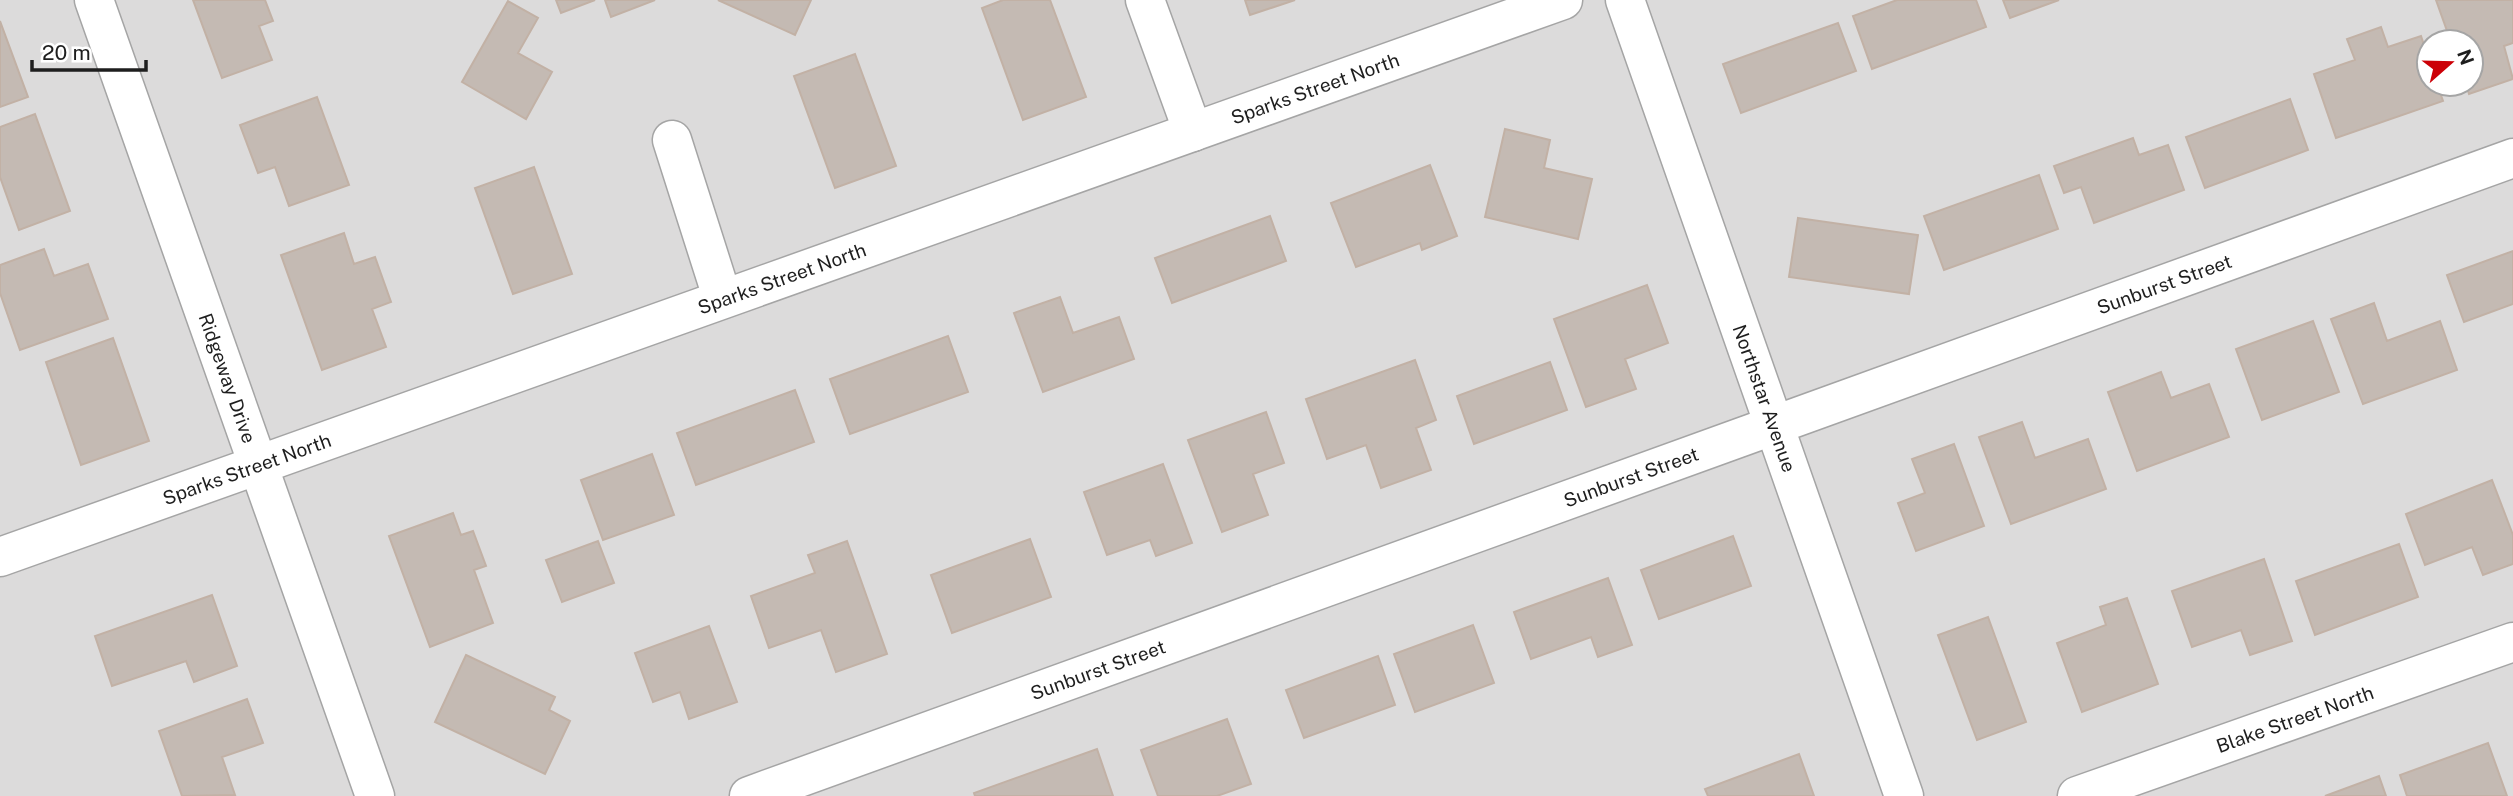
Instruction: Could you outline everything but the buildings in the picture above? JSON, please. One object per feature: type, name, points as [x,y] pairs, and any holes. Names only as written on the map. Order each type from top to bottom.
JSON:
[{"type":"street","name":"Ridgeway Drive","points":[[94,0],[375,796]]},
{"type":"street","points":[[1145,0],[1193,132]]},
{"type":"street","name":"Sparks Street North","points":[[0,557],[259,467],[722,298],[1563,0]]},
{"type":"street","name":"Northstar Avenue","points":[[1626,0],[1904,796]]},
{"type":"street","points":[[672,140],[722,298]]},
{"type":"street","name":"Sunburst Street","points":[[749,796],[2513,158]]},
{"type":"street","name":"Blake Street North","points":[[2077,796],[2513,642]]},
{"type":"shaded area","points":[[0,0],[2513,0],[2513,796],[0,796]]}]
